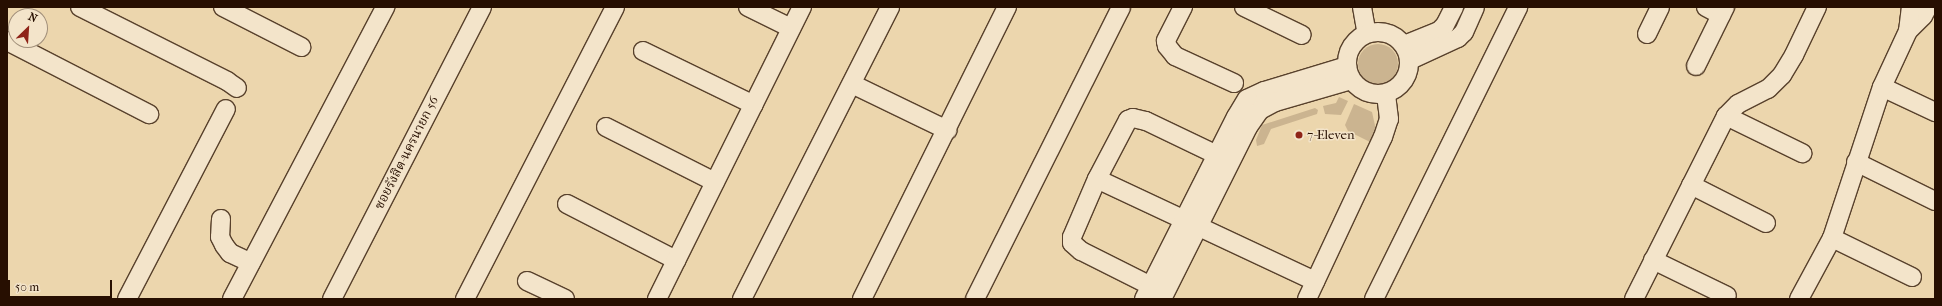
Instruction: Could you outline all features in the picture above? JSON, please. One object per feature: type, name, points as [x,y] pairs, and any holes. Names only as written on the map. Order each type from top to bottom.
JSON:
[{"type":"street","points":[[80,7],[227,81],[237,88]]},
{"type":"street","points":[[224,7],[301,47]]},
{"type":"street","points":[[232,299],[385,7]]},
{"type":"street","name":"ซอยรังสิต-นครนายก 56","points":[[332,299],[482,7]]},
{"type":"street","points":[[465,299],[615,7]]},
{"type":"street","points":[[748,7],[791,28]]},
{"type":"street","points":[[657,299],[802,7]]},
{"type":"street","points":[[742,299],[890,7]]},
{"type":"street","points":[[862,299],[1007,7]]},
{"type":"street","points":[[976,299],[1121,7]]},
{"type":"street","points":[[1183,7],[1166,41],[1167,46],[1176,56],[1234,83]]},
{"type":"street","points":[[1244,7],[1302,35]]},
{"type":"street","points":[[1362,7],[1367,34]]},
{"type":"street","points":[[1407,52],[1439,31],[1445,25],[1454,7]]},
{"type":"street","points":[[1407,52],[1458,38],[1464,32],[1475,7]]},
{"type":"street","points":[[1374,299],[1518,7]]},
{"type":"street","points":[[1647,34],[1660,7]]},
{"type":"street","points":[[1634,299],[1726,116],[1738,104],[1768,89],[1782,75],[1794,55],[1817,7]]},
{"type":"street","points":[[1696,66],[1718,10]]},
{"type":"street","points":[[1799,299],[1832,238],[1882,87],[1908,31],[1921,13]]},
{"type":"street","points":[[1377,32],[1387,33],[1396,38],[1407,52],[1409,71],[1404,81],[1396,89],[1386,94],[1373,94],[1361,89],[1349,73],[1349,50],[1360,38],[1367,34],[1377,32]]},
{"type":"street","points":[[7,41],[149,114]]},
{"type":"street","points":[[644,51],[754,105]]},
{"type":"street","points":[[1191,223],[1217,155],[1247,99],[1264,91],[1349,73]]},
{"type":"street","points":[[1217,155],[1146,120],[1133,118],[1128,120],[1096,179],[1072,237],[1072,244],[1152,295],[1191,223],[1248,127],[1260,110],[1275,102],[1349,73]]},
{"type":"street","points":[[852,84],[947,130]]},
{"type":"street","points":[[1882,87],[1935,112]]},
{"type":"street","points":[[1307,299],[1383,137],[1389,119],[1386,94]]},
{"type":"street","points":[[128,299],[226,109]]},
{"type":"street","points":[[1726,116],[1802,153]]},
{"type":"street","points":[[606,127],[715,182]]},
{"type":"street","points":[[1856,162],[1935,202]]},
{"type":"street","points":[[1096,179],[1315,281]]},
{"type":"street","points":[[1691,185],[1766,223]]},
{"type":"street","points":[[566,204],[676,260]]},
{"type":"street","points":[[221,219],[220,237],[224,245],[230,253],[252,263]]},
{"type":"street","points":[[1832,238],[1912,277]]},
{"type":"street","points":[[1653,260],[1727,296]]},
{"type":"street","points":[[527,281],[565,299]]},
{"type":"shaded area","points":[[1378,44],[1389,47],[1395,53],[1398,64],[1395,75],[1389,81],[1378,84],[1367,81],[1361,75],[1358,64],[1361,53],[1367,47]]},
{"type":"shaded area","points":[[1339,97],[1348,101],[1341,115],[1325,114],[1323,106],[1336,103]]},
{"type":"shaded area","points":[[1354,104],[1372,112],[1376,130],[1370,142],[1348,131],[1345,125]]},
{"type":"shaded area","points":[[1315,108],[1318,110],[1317,114],[1271,129],[1264,144],[1257,146],[1256,140],[1262,125]]},
{"type":"place","name":"7-Eleven","points":[[1299,135]]}]
